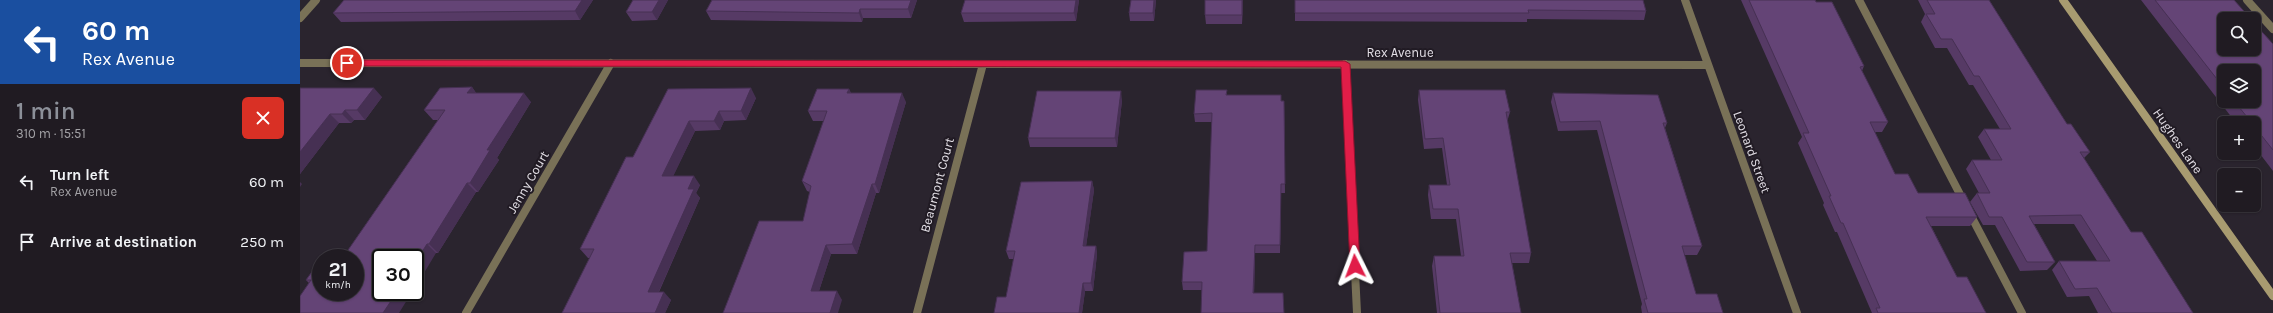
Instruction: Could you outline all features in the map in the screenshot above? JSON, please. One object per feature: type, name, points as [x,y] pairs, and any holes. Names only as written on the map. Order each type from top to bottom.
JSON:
[{"type":"street","points":[[300,18],[316,0]]},
{"type":"street","name":"Leonard Street","points":[[1685,0],[1797,313]]},
{"type":"street","points":[[1859,0],[2022,313]]},
{"type":"street","name":"Hughes Lane","points":[[2063,0],[2273,296]]},
{"type":"street","points":[[2247,0],[2273,29]]},
{"type":"street","name":"Rex Avenue","points":[[300,63],[1708,65]]},
{"type":"street","name":"Jenny Court","points":[[466,313],[611,63]]},
{"type":"street","name":"Beaumont Court","points":[[917,313],[983,64]]},
{"type":"street","points":[[1345,64],[1357,313]]},
{"type":"building","points":[[344,0],[582,0],[575,11],[333,13]]},
{"type":"building","points":[[633,0],[659,0],[652,12],[626,12]]},
{"type":"building","points":[[712,0],[911,0],[908,9],[860,9],[859,13],[706,11]]},
{"type":"building","points":[[965,0],[1076,0],[1074,13],[961,13]]},
{"type":"building","points":[[1131,0],[1154,0],[1153,13],[1129,13]]},
{"type":"building","points":[[1205,0],[1242,0],[1242,15],[1205,15]]},
{"type":"building","points":[[1295,0],[1643,0],[1646,11],[1528,10],[1529,13],[1295,13]]},
{"type":"building","points":[[1749,0],[1815,0],[1816,2],[1832,2],[1864,66],[1860,67],[1888,122],[1870,122],[1895,174],[1908,174],[1918,193],[1965,193],[1977,217],[1926,217],[1957,277],[1967,277],[1986,313],[1878,313],[1876,308],[1880,308],[1843,223],[1841,223],[1829,196],[1831,196],[1803,133],[1809,133]]},
{"type":"building","points":[[1927,0],[1989,0],[2067,124],[2071,124],[2090,152],[2080,152],[2131,232],[2142,232],[2193,313],[2112,313],[2097,288],[2075,289],[2059,261],[2110,261],[2081,215],[2029,216],[2055,262],[2027,262],[2002,217],[1989,217],[1977,193],[1990,193],[1972,160],[2002,160],[1984,129],[2011,129],[1979,76],[1974,76],[1952,39],[1941,39],[1926,14],[1935,14]]},
{"type":"building","points":[[2155,0],[2234,0],[2245,12],[2217,12],[2217,56],[2261,56],[2261,31],[2273,44],[2273,150],[2261,135],[2261,116],[2246,116],[2240,108],[2261,108],[2261,64],[2217,64],[2217,79]]},
{"type":"building","points":[[472,87],[467,93],[524,93],[487,150],[490,150],[470,183],[467,183],[429,244],[427,244],[424,249],[372,249],[372,301],[391,301],[383,313],[300,313],[300,296],[311,280],[306,280],[312,272],[312,301],[364,301],[364,249],[349,249],[445,110],[424,110],[440,88]]},
{"type":"building","points":[[300,88],[374,88],[357,110],[345,110],[342,114],[330,114],[300,152]]},
{"type":"building","points":[[751,88],[741,111],[719,111],[714,121],[689,121],[662,176],[694,176],[688,189],[694,189],[648,292],[664,292],[655,313],[562,313],[594,249],[580,249],[626,157],[633,157],[668,89]]},
{"type":"building","points":[[817,89],[849,89],[847,93],[902,93],[875,184],[872,184],[852,244],[826,245],[811,291],[837,291],[830,313],[723,313],[759,221],[803,221],[811,186],[802,181],[827,111],[808,111]]},
{"type":"building","points":[[1196,90],[1227,90],[1226,95],[1281,95],[1281,101],[1284,101],[1285,184],[1281,184],[1280,245],[1255,245],[1253,293],[1283,293],[1284,313],[1201,313],[1202,282],[1182,282],[1184,252],[1207,251],[1212,113],[1194,114]]},
{"type":"building","points":[[1419,90],[1505,90],[1510,112],[1506,112],[1531,253],[1510,253],[1521,313],[1440,313],[1434,256],[1464,256],[1458,209],[1433,209],[1429,185],[1450,185],[1443,138],[1425,139]]},
{"type":"building","points":[[1037,91],[1121,91],[1115,138],[1028,138]]},
{"type":"building","points":[[1553,93],[1658,95],[1667,123],[1663,123],[1702,246],[1682,246],[1696,294],[1717,294],[1723,313],[1648,313],[1644,299],[1647,299],[1600,121],[1560,122]]},
{"type":"building","points":[[1092,181],[1083,246],[1096,246],[1091,283],[1083,283],[1079,313],[994,313],[997,297],[1006,297],[1015,251],[1006,251],[1021,182]]},
{"type":"route","points":[[347,63],[1345,64],[1355,266]]}]
